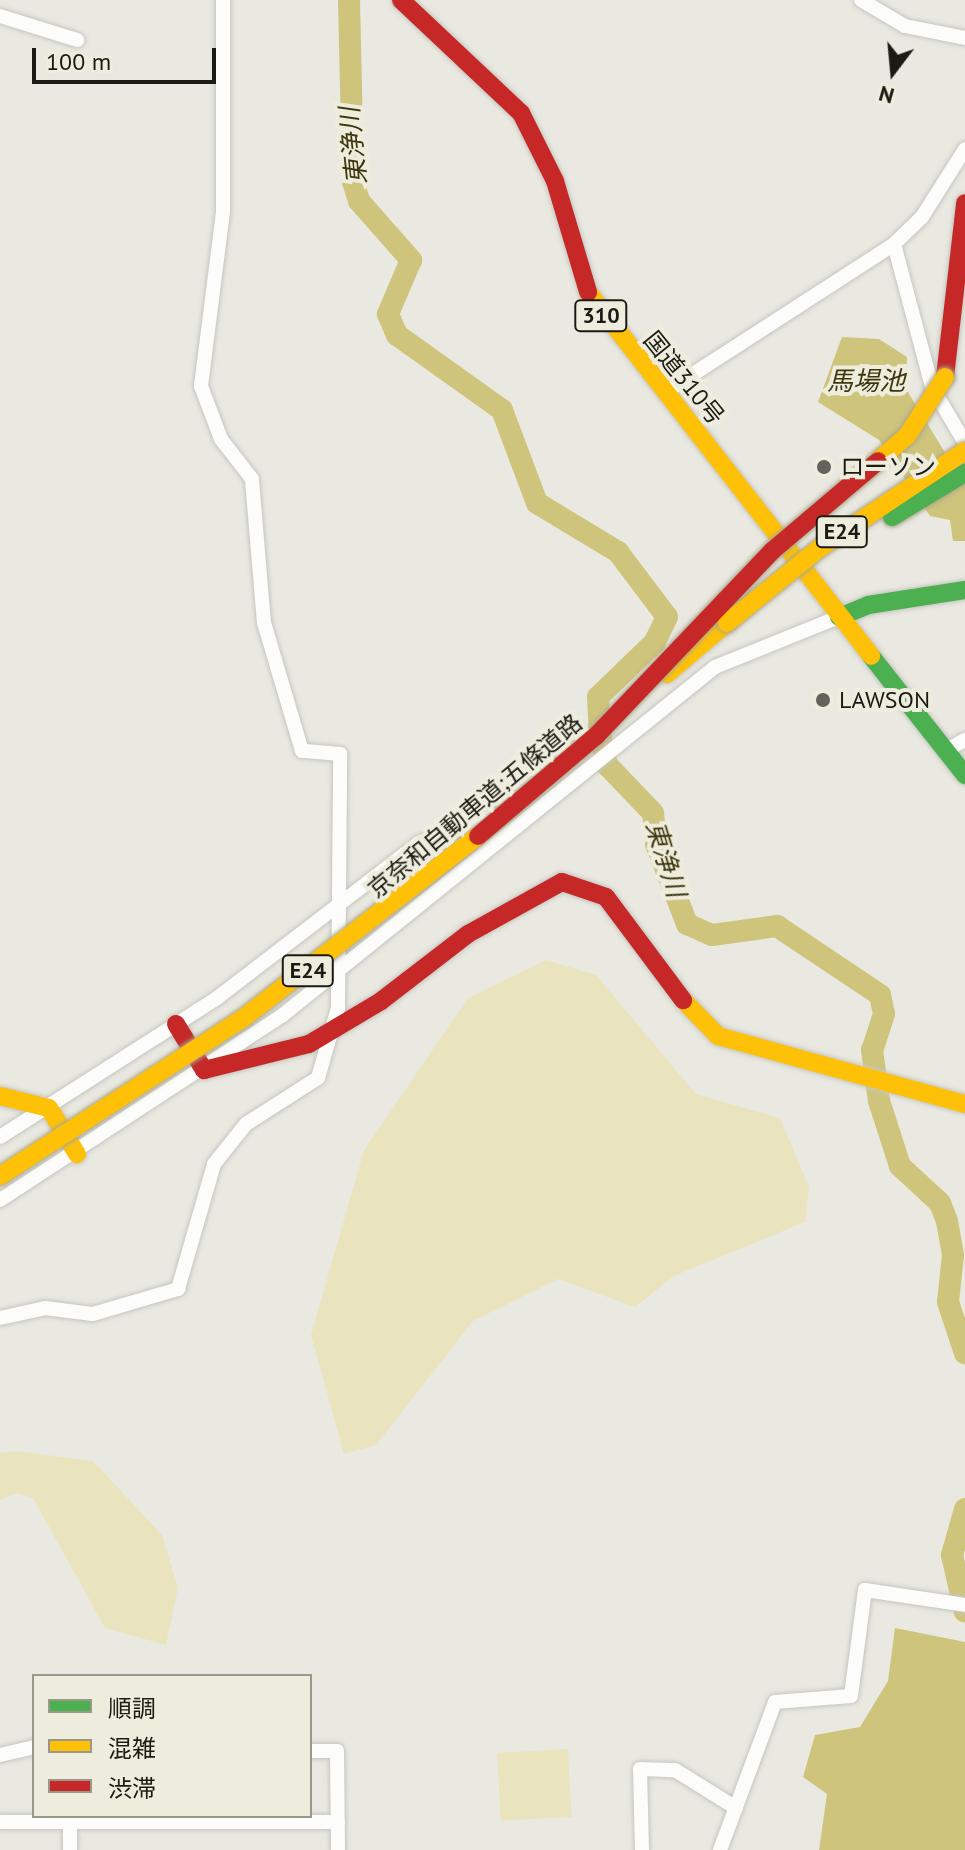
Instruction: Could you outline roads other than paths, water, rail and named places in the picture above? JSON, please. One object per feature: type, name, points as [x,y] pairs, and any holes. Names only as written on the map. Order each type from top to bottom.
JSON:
[{"type":"main road","name":"国道310号","points":[[401,0],[521,113],[555,181],[580,278],[603,319],[667,391],[839,617],[965,775]]},
{"type":"main road","points":[[596,736],[754,569],[907,436],[945,377],[965,203]]},
{"type":"main road","name":"京奈和自動車道;五條道路","points":[[0,1176],[110,1110],[318,964],[821,547],[965,451]]},
{"type":"main road","points":[[727,623],[769,604],[965,473]]},
{"type":"main road","points":[[839,617],[868,605],[965,590]]},
{"type":"main road","points":[[839,617],[872,620],[965,606]]},
{"type":"main road","points":[[176,1024],[204,1070],[332,1032],[468,934],[562,882],[606,897],[630,921],[708,1030],[862,1079],[965,1104]]},
{"type":"main road","points":[[0,1096],[49,1108],[77,1154]]},
{"type":"street","points":[[0,1318],[45,1308],[93,1314],[178,1289],[214,1164],[246,1124],[318,1078],[332,1032],[343,967],[340,754],[302,751],[264,623],[252,479],[221,439],[201,386],[223,211],[223,0]]},
{"type":"street","points":[[861,0],[905,26],[965,38]]},
{"type":"street","points":[[0,16],[77,40]]},
{"type":"street","points":[[667,391],[894,244],[922,217],[965,149]]},
{"type":"street","points":[[894,244],[932,387],[965,443]]},
{"type":"street","points":[[0,1200],[77,1154],[204,1070],[343,967],[715,667],[762,642],[839,617]]},
{"type":"street","points":[[945,751],[965,740]]},
{"type":"street","points":[[0,1137],[176,1024],[436,833],[485,816],[529,815]]},
{"type":"street","points":[[720,1850],[775,1702],[851,1696],[865,1590],[965,1605]]},
{"type":"street","points":[[0,1755],[32,1747]]},
{"type":"street","points":[[312,1751],[337,1751],[338,1850]]},
{"type":"street","points":[[642,1850],[640,1769],[675,1770],[736,1808]]},
{"type":"street","points":[[0,1822],[70,1819],[338,1822]]},
{"type":"street","points":[[70,1819],[70,1850]]},
{"type":"water","name":"馬場池","points":[[842,337],[879,339],[907,357],[906,389],[965,485],[965,541],[953,541],[950,520],[930,516],[879,440],[818,402]]},
{"type":"water","points":[[895,1628],[965,1642],[965,1850],[819,1850],[827,1794],[803,1777],[815,1735],[860,1727],[888,1681]]},
{"type":"waterway","name":"東浄川","points":[[349,0],[353,182],[359,201],[411,260],[388,314],[397,335],[502,410],[537,503],[618,552],[667,617],[655,642],[598,697],[600,734],[607,765],[653,813],[656,844],[687,924],[712,935],[777,926],[880,995],[884,1014],[872,1050],[879,1101],[900,1166],[940,1203],[947,1221],[953,1255],[948,1302],[965,1353]]},
{"type":"waterway","name":"東浄川","points":[[965,1509],[952,1555],[965,1612]]},
{"type":"place","name":"ローソン","points":[[824,467]]},
{"type":"place","name":"LAWSON","points":[[823,700]]}]
